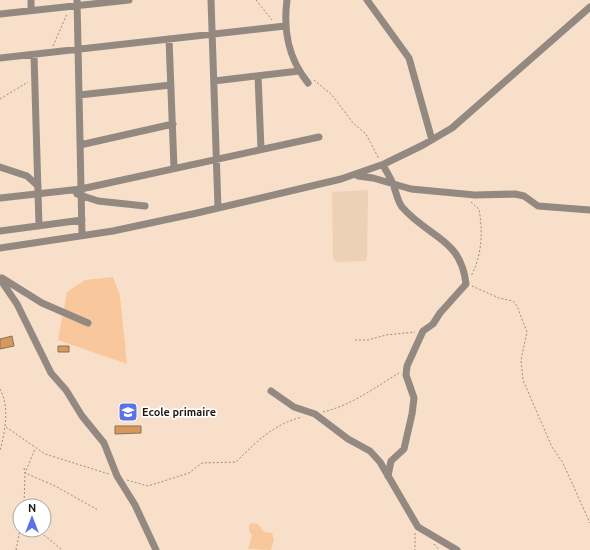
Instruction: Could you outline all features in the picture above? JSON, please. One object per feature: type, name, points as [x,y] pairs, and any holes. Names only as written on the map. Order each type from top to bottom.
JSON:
[{"type":"street","points":[[31,0],[32,10]]},
{"type":"street","points":[[0,14],[78,3],[129,0]]},
{"type":"street","points":[[211,0],[218,208]]},
{"type":"street","points":[[287,0],[285,26],[292,59],[299,71],[310,81]]},
{"type":"street","points":[[367,0],[409,58],[432,140]]},
{"type":"street","points":[[78,3],[82,236]]},
{"type":"street","points":[[0,248],[82,236],[218,208],[353,176],[383,165],[432,140],[456,124],[590,7]]},
{"type":"street","points":[[0,58],[285,26]]},
{"type":"street","points":[[169,39],[174,168]]},
{"type":"street","points":[[34,55],[39,226]]},
{"type":"street","points":[[214,81],[299,71]]},
{"type":"street","points":[[258,76],[261,149]]},
{"type":"street","points":[[79,95],[171,85]]},
{"type":"street","points":[[80,144],[173,124]]},
{"type":"street","points":[[81,192],[174,168],[319,137]]},
{"type":"street","points":[[383,165],[393,184],[401,205],[416,222],[454,249],[460,259],[466,284],[440,312],[433,324],[423,331],[407,366],[406,375],[414,398],[412,414],[404,449],[391,461],[388,476]]},
{"type":"street","points":[[0,167],[27,176],[38,186],[51,191],[81,192],[122,205],[145,206]]},
{"type":"street","points":[[353,176],[373,178],[411,189],[475,195],[515,194],[524,196],[538,206],[590,210]]},
{"type":"street","points":[[0,198],[58,191]]},
{"type":"street","points":[[0,231],[82,220]]},
{"type":"street","points":[[0,278],[42,303],[88,323]]},
{"type":"street","points":[[0,278],[17,304],[51,373],[66,390],[82,416],[104,443],[117,476],[135,505],[156,550]]},
{"type":"street","points":[[271,391],[294,407],[315,414],[348,439],[370,451],[380,462],[418,527],[457,550]]},
{"type":"path","points":[[256,0],[277,27]]},
{"type":"path","points":[[310,81],[332,95],[353,122],[366,134],[383,165]]},
{"type":"path","points":[[469,200],[479,210],[481,251],[477,266],[466,284],[499,298],[513,301],[517,306],[527,332],[521,360],[524,380],[552,447],[563,463],[590,523]]},
{"type":"path","points":[[355,340],[368,340],[386,335],[423,331]]},
{"type":"path","points":[[315,414],[346,406],[358,400],[402,372],[407,366]]},
{"type":"path","points":[[0,389],[6,415],[6,427],[0,451]]},
{"type":"path","points":[[6,427],[45,454],[148,486],[189,473],[202,463],[217,461],[236,462],[264,435],[287,421],[304,417]]},
{"type":"path","points":[[25,473],[35,448]]},
{"type":"path","points":[[24,468],[24,498]]},
{"type":"path","points":[[25,473],[55,486],[98,510]]},
{"type":"path","points":[[16,550],[18,538]]},
{"type":"path","points":[[48,538],[62,550]]},
{"type":"shaded area","points":[[368,190],[367,258],[365,261],[337,262],[333,259],[332,192]]},
{"type":"shaded area","points":[[113,277],[120,296],[127,364],[58,340],[67,292],[85,280]]},
{"type":"shaded area","points":[[252,523],[258,524],[264,532],[272,533],[274,540],[271,550],[248,549],[252,535],[249,531],[249,525]]},
{"type":"building","points":[[12,336],[14,346],[0,349],[0,339]]},
{"type":"building","points":[[58,346],[69,346],[69,352],[58,352]]},
{"type":"building","points":[[115,426],[141,426],[141,433],[115,434]]},
{"type":"place","name":"Ecole primaire","points":[[128,412]]}]
